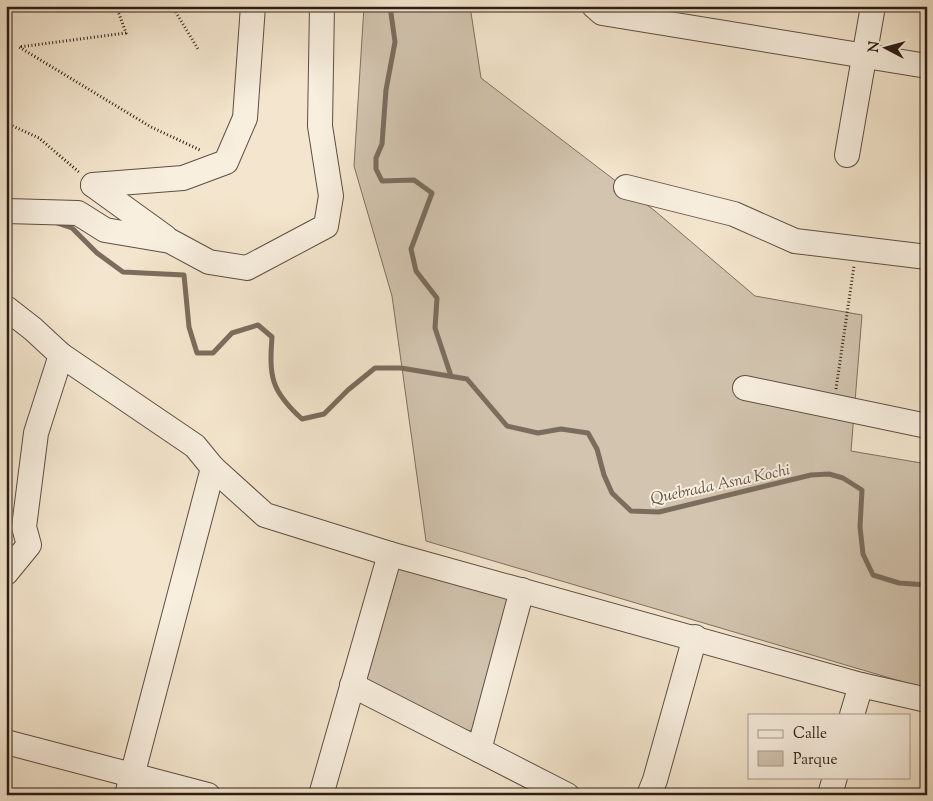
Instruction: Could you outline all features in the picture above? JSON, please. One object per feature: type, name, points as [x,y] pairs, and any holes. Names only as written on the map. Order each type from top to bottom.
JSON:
[{"type":"street","points":[[93,185],[183,178],[226,162],[245,118],[252,6]]},
{"type":"street","points":[[93,185],[170,241],[209,262],[247,268],[326,226],[331,196],[320,126],[322,6]]},
{"type":"street","points":[[594,6],[602,13],[927,66]]},
{"type":"street","points":[[847,155],[873,6]]},
{"type":"street","points":[[626,187],[734,214],[795,241],[927,257]]},
{"type":"street","points":[[6,211],[78,213],[105,230],[170,241]]},
{"type":"street","points":[[7,310],[61,355],[195,446],[213,468],[265,515],[390,554],[695,637],[860,685],[927,700]]},
{"type":"street","points":[[6,573],[29,545],[24,527],[36,433],[61,355]]},
{"type":"street","points":[[745,388],[927,426]]},
{"type":"street","points":[[130,784],[213,468]]},
{"type":"street","points":[[321,795],[390,554]]},
{"type":"street","points":[[480,750],[522,590]]},
{"type":"street","points":[[649,795],[655,780],[695,637]]},
{"type":"street","points":[[352,685],[568,795]]},
{"type":"street","points":[[852,714],[860,685]]},
{"type":"street","points":[[6,742],[130,784],[208,795]]},
{"type":"street","points":[[830,795],[835,778]]},
{"type":"path","points":[[136,6],[118,11],[126,33],[19,47],[151,127],[226,162]]},
{"type":"path","points":[[172,6],[198,49]]},
{"type":"path","points":[[6,123],[39,138],[93,185]]},
{"type":"path","points":[[834,406],[856,248]]},
{"type":"green space","points":[[364,6],[470,6],[481,78],[655,211],[755,296],[862,315],[851,451],[927,464],[927,689],[426,541],[392,296],[354,166]]},
{"type":"green space","points":[[399,566],[499,591],[510,601],[475,728],[469,731],[461,730],[368,681],[365,674]]},
{"type":"waterway","points":[[390,6],[395,42],[386,90],[382,144],[376,158],[376,169],[382,181],[414,180],[432,193],[411,249],[416,271],[437,298],[435,328],[451,376]]},
{"type":"waterway","name":"Quebrada Asna Kochi","points":[[6,196],[16,204]]},
{"type":"waterway","name":"Quebrada Asna Kochi","points":[[57,223],[72,228],[97,253],[123,272],[184,275],[189,327],[197,353],[213,353],[232,333],[258,325],[272,337],[272,373],[278,391],[302,419],[324,414],[348,390],[375,368],[401,368],[467,379],[507,426],[538,433],[561,429],[588,433],[597,449],[604,475],[612,493],[631,511],[659,512],[811,475],[829,474],[843,478],[862,490],[860,527],[863,554],[873,575],[899,583],[927,585]]}]
